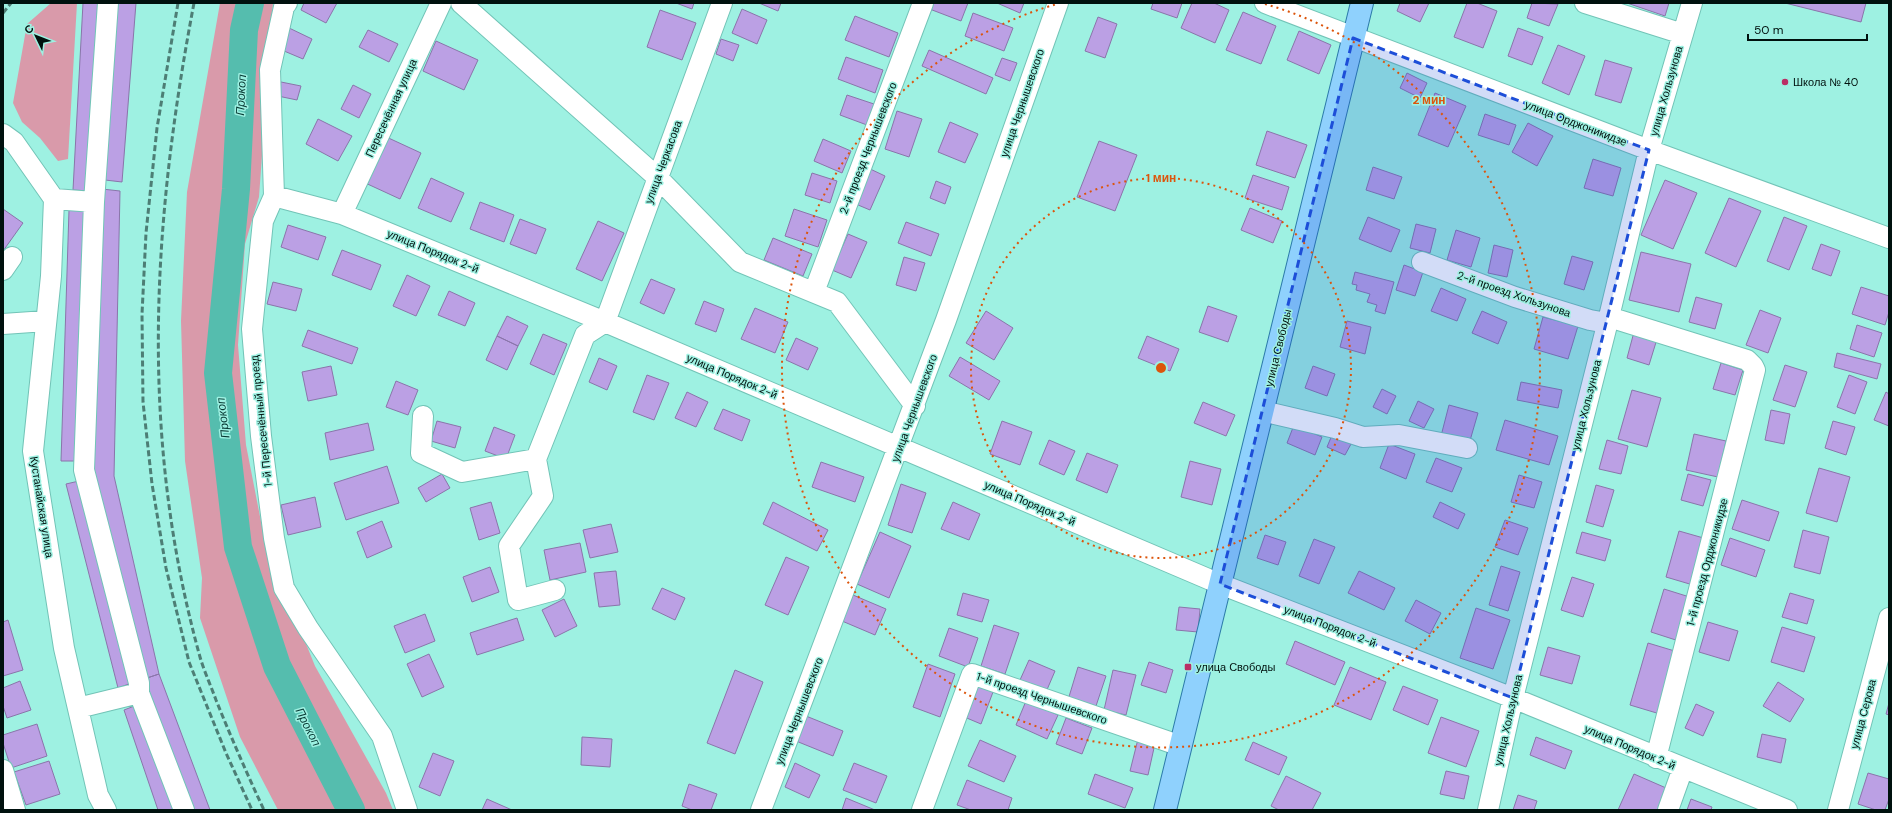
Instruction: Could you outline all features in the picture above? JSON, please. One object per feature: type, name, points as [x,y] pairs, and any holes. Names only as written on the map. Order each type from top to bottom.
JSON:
[{"type":"main road","name":"улица Свободы","points":[[1165,810],[1362,3]]},
{"type":"street","points":[[108,3],[94,202],[84,470],[139,682],[139,693],[184,810]]},
{"type":"street","name":"1-й Пересечённый проезд","points":[[286,3],[270,70],[274,196],[263,220],[252,328],[261,436],[274,538],[284,588],[308,628],[382,736],[407,810]]},
{"type":"street","name":"Пересечённая улица","points":[[342,214],[441,3]]},
{"type":"street","points":[[461,3],[658,178],[740,262],[837,302],[915,406]]},
{"type":"street","name":"улица Черкасова","points":[[605,322],[722,3]]},
{"type":"street","name":"2-й проезд Чернышевского","points":[[814,292],[923,3]]},
{"type":"street","name":"улица Чернышевского","points":[[761,810],[915,406],[1058,3]]},
{"type":"street","name":"улица Орджоникидзе","points":[[1265,3],[1353,38],[1649,150],[1889,238]]},
{"type":"street","points":[[1585,3],[1683,34]]},
{"type":"street","name":"улица Хользунова","points":[[1488,810],[1513,698],[1649,150],[1692,3]]},
{"type":"street","points":[[3,134],[14,142],[54,199],[94,202]]},
{"type":"street","name":"улица Порядок 2-й","points":[[274,196],[342,214],[605,322],[1220,584],[1513,698],[1656,758],[1787,810]]},
{"type":"street","name":"Кустанайская улица","points":[[54,199],[51,276],[33,451],[64,648],[98,795],[99,808]]},
{"type":"street","name":"2-й проезд Хользунова","points":[[1422,262],[1515,297],[1590,320],[1608,320],[1747,360],[1753,366]]},
{"type":"street","points":[[3,324],[46,321]]},
{"type":"street","points":[[555,590],[518,600],[509,546],[543,496],[536,459],[585,335],[605,322]]},
{"type":"street","name":"1-й проезд Орджоникидзе","points":[[1656,758],[1755,376],[1753,366]]},
{"type":"street","points":[[1262,411],[1335,428],[1363,437],[1399,435],[1467,448]]},
{"type":"street","points":[[423,416],[421,452],[462,472],[536,459]]},
{"type":"street","name":"улица Серова","points":[[1838,810],[1889,618]]},
{"type":"street","name":"1-й проезд Чернышевского","points":[[922,810],[972,674],[1181,746]]},
{"type":"street","points":[[78,708],[139,693]]},
{"type":"street","points":[[1668,810],[1683,768]]},
{"type":"street","points":[[3,770],[16,810]]},
{"type":"highlighted area","points":[[1353,38],[1649,150],[1513,698],[1220,584]]},
{"type":"shaded area","points":[[51,3],[77,3],[68,159],[58,161],[40,138],[22,122],[13,103],[27,24]]},
{"type":"shaded area","points":[[220,3],[273,3],[259,197],[245,244],[238,345],[246,445],[265,542],[315,666],[386,793],[393,810],[278,810],[240,737],[200,618],[202,578],[185,461],[181,321],[187,192]]},
{"type":"building","points":[[83,3],[103,3],[89,191],[73,190]]},
{"type":"building","points":[[114,3],[136,3],[122,182],[105,180]]},
{"type":"building","points":[[304,3],[337,3],[326,23],[301,10]]},
{"type":"building","points":[[676,3],[694,3],[692,9]]},
{"type":"building","points":[[759,3],[781,3],[778,11]]},
{"type":"building","points":[[929,3],[968,3],[961,21],[927,8]]},
{"type":"building","points":[[997,3],[1024,3],[1020,13]]},
{"type":"building","points":[[1153,3],[1182,3],[1177,18],[1151,9]]},
{"type":"building","points":[[1192,3],[1214,3],[1229,10],[1215,43],[1181,28]]},
{"type":"building","points":[[1400,3],[1429,3],[1420,22],[1397,11]]},
{"type":"building","points":[[1467,3],[1477,3],[1497,11],[1483,48],[1454,37]]},
{"type":"building","points":[[1532,3],[1558,4],[1549,26],[1527,18]]},
{"type":"building","points":[[1627,3],[1669,3],[1665,16]]},
{"type":"building","points":[[1785,3],[1866,3],[1861,22]]},
{"type":"building","points":[[742,9],[767,20],[757,44],[732,33]]},
{"type":"building","points":[[660,10],[696,23],[682,60],[647,47]]},
{"type":"building","points":[[1243,12],[1276,26],[1261,64],[1226,50]]},
{"type":"building","points":[[973,13],[1013,28],[1004,51],[965,36]]},
{"type":"building","points":[[855,16],[898,33],[889,57],[845,40]]},
{"type":"building","points":[[1098,17],[1117,24],[1105,58],[1085,51]]},
{"type":"building","points":[[287,27],[312,39],[303,59],[277,48]]},
{"type":"building","points":[[1518,28],[1543,37],[1532,65],[1508,56]]},
{"type":"building","points":[[368,30],[398,44],[389,62],[359,47]]},
{"type":"building","points":[[1299,31],[1331,45],[1319,74],[1287,60]]},
{"type":"building","points":[[721,39],[739,45],[733,61],[716,54]]},
{"type":"building","points":[[436,41],[478,60],[464,90],[423,71]]},
{"type":"building","points":[[1558,45],[1585,56],[1569,95],[1542,83]]},
{"type":"building","points":[[929,50],[993,78],[986,94],[922,66]]},
{"type":"building","points":[[846,57],[883,70],[875,93],[838,79]]},
{"type":"building","points":[[1002,58],[1017,63],[1010,81],[995,75]]},
{"type":"building","points":[[1605,60],[1632,68],[1621,103],[1595,95]]},
{"type":"building","points":[[1407,73],[1427,83],[1420,98],[1400,88]]},
{"type":"building","points":[[276,81],[301,86],[297,100],[273,95]]},
{"type":"building","points":[[353,85],[371,94],[359,118],[341,109]]},
{"type":"building","points":[[1435,93],[1466,106],[1448,147],[1418,135]]},
{"type":"building","points":[[847,95],[874,104],[867,125],[840,115]]},
{"type":"building","points":[[897,111],[922,119],[909,157],[885,149]]},
{"type":"building","points":[[1485,114],[1516,125],[1509,145],[1478,135]]},
{"type":"building","points":[[318,119],[352,136],[338,161],[306,144]]},
{"type":"building","points":[[950,122],[978,134],[965,163],[938,152]]},
{"type":"building","points":[[1528,123],[1553,136],[1537,166],[1512,152]]},
{"type":"building","points":[[1267,131],[1307,145],[1295,178],[1256,165]]},
{"type":"building","points":[[382,135],[421,153],[400,199],[361,181]]},
{"type":"building","points":[[823,139],[851,151],[842,173],[814,161]]},
{"type":"building","points":[[1099,141],[1137,155],[1115,211],[1077,197]]},
{"type":"building","points":[[1593,159],[1621,168],[1613,196],[1584,188]]},
{"type":"building","points":[[866,167],[885,176],[870,210],[851,202]]},
{"type":"building","points":[[1373,167],[1402,177],[1394,199],[1366,190]]},
{"type":"building","points":[[812,173],[837,181],[830,203],[805,195]]},
{"type":"building","points":[[1253,175],[1289,187],[1282,210],[1245,198]]},
{"type":"building","points":[[431,178],[464,193],[451,222],[418,208]]},
{"type":"building","points":[[1665,180],[1697,193],[1673,249],[1641,235]]},
{"type":"building","points":[[936,181],[951,187],[945,204],[930,198]]},
{"type":"building","points":[[102,189],[120,191],[114,476],[159,674],[144,679],[89,453]]},
{"type":"building","points":[[1729,198],[1761,211],[1736,267],[1705,253]]},
{"type":"building","points":[[480,202],[514,215],[504,242],[470,229]]},
{"type":"building","points":[[1250,208],[1282,221],[1273,243],[1241,230]]},
{"type":"building","points":[[3,209],[23,223],[3,251]]},
{"type":"building","points":[[794,209],[827,220],[818,247],[785,236]]},
{"type":"building","points":[[69,210],[89,210],[78,461],[61,461]]},
{"type":"building","points":[[1368,217],[1400,230],[1391,252],[1359,239]]},
{"type":"building","points":[[1784,217],[1807,226],[1789,270],[1767,261]]},
{"type":"building","points":[[520,219],[546,229],[536,254],[510,244]]},
{"type":"building","points":[[598,221],[624,233],[602,281],[576,269]]},
{"type":"building","points":[[906,222],[939,234],[931,256],[898,243]]},
{"type":"building","points":[[1416,224],[1436,229],[1430,253],[1410,248]]},
{"type":"building","points":[[288,225],[326,237],[318,260],[281,247]]},
{"type":"building","points":[[1456,230],[1480,238],[1471,267],[1447,260]]},
{"type":"building","points":[[848,234],[867,242],[851,278],[832,270]]},
{"type":"building","points":[[773,238],[812,254],[803,276],[764,260]]},
{"type":"building","points":[[1821,244],[1840,251],[1831,276],[1812,269]]},
{"type":"building","points":[[1494,245],[1513,250],[1507,277],[1488,273]]},
{"type":"building","points":[[342,250],[381,265],[371,290],[332,275]]},
{"type":"building","points":[[1641,252],[1691,264],[1679,312],[1629,300]]},
{"type":"building","points":[[1572,256],[1593,262],[1584,290],[1564,284]]},
{"type":"building","points":[[904,257],[925,263],[916,291],[896,285]]},
{"type":"building","points":[[1404,265],[1423,272],[1415,296],[1396,290]]},
{"type":"building","points":[[1355,272],[1394,282],[1385,314],[1375,311],[1377,305],[1367,302],[1370,294],[1356,290],[1357,285],[1352,284]]},
{"type":"building","points":[[407,275],[430,286],[416,316],[393,306]]},
{"type":"building","points":[[651,279],[675,289],[664,314],[640,303]]},
{"type":"building","points":[[273,282],[302,289],[296,311],[267,304]]},
{"type":"building","points":[[1861,287],[1889,296],[1889,312],[1885,325],[1852,314]]},
{"type":"building","points":[[1441,288],[1466,299],[1457,321],[1431,311]]},
{"type":"building","points":[[449,291],[475,303],[465,326],[438,315]]},
{"type":"building","points":[[1696,297],[1722,304],[1715,329],[1689,322]]},
{"type":"building","points":[[704,301],[724,309],[716,332],[695,324]]},
{"type":"building","points":[[1208,306],[1237,316],[1228,342],[1199,332]]},
{"type":"building","points":[[755,308],[788,322],[775,353],[741,339]]},
{"type":"building","points":[[1760,310],[1781,318],[1768,353],[1746,345]]},
{"type":"building","points":[[986,311],[1013,328],[994,360],[966,343]]},
{"type":"building","points":[[1482,311],[1507,322],[1498,344],[1472,333]]},
{"type":"building","points":[[507,316],[528,326],[518,346],[497,336]]},
{"type":"building","points":[[1543,317],[1578,326],[1568,359],[1534,349]]},
{"type":"building","points":[[1347,321],[1371,327],[1365,354],[1340,347]]},
{"type":"building","points":[[1857,325],[1882,333],[1874,357],[1850,349]]},
{"type":"building","points":[[308,330],[358,348],[352,364],[302,346]]},
{"type":"building","points":[[1634,332],[1657,339],[1649,365],[1627,358]]},
{"type":"building","points":[[543,334],[567,344],[554,375],[530,364]]},
{"type":"building","points":[[497,336],[518,346],[507,370],[486,360]]},
{"type":"building","points":[[1147,336],[1179,349],[1170,371],[1138,358]]},
{"type":"building","points":[[796,338],[818,348],[808,370],[786,360]]},
{"type":"building","points":[[1837,353],[1881,364],[1877,379],[1834,367]]},
{"type":"building","points":[[960,357],[1000,381],[989,400],[949,376]]},
{"type":"building","points":[[599,358],[617,366],[607,390],[589,382]]},
{"type":"building","points":[[1721,363],[1743,370],[1735,395],[1713,389]]},
{"type":"building","points":[[1785,365],[1807,372],[1795,407],[1773,400]]},
{"type":"building","points":[[331,366],[337,395],[308,401],[302,372]]},
{"type":"building","points":[[1313,366],[1335,374],[1327,396],[1305,388]]},
{"type":"building","points":[[647,375],[669,383],[654,420],[633,412]]},
{"type":"building","points":[[1849,375],[1867,382],[1855,414],[1837,407]]},
{"type":"building","points":[[396,381],[418,390],[408,415],[386,407]]},
{"type":"building","points":[[1521,382],[1562,390],[1558,408],[1517,400]]},
{"type":"building","points":[[1382,389],[1396,396],[1387,414],[1373,407]]},
{"type":"building","points":[[1632,390],[1661,398],[1647,447],[1618,439]]},
{"type":"building","points":[[687,392],[708,402],[696,427],[675,418]]},
{"type":"building","points":[[1886,392],[1889,394],[1889,426],[1874,420]]},
{"type":"building","points":[[1418,401],[1434,409],[1424,428],[1409,421]]},
{"type":"building","points":[[1203,402],[1235,415],[1226,436],[1194,423]]},
{"type":"building","points":[[1449,405],[1478,413],[1469,444],[1441,436]]},
{"type":"building","points":[[723,409],[750,420],[742,441],[714,429]]},
{"type":"building","points":[[1771,410],[1790,414],[1784,444],[1765,440]]},
{"type":"building","points":[[1505,420],[1558,436],[1549,465],[1496,450]]},
{"type":"building","points":[[437,421],[461,427],[455,448],[431,441]]},
{"type":"building","points":[[1002,421],[1032,432],[1020,465],[990,454]]},
{"type":"building","points":[[1833,421],[1855,427],[1846,455],[1825,448]]},
{"type":"building","points":[[368,423],[374,450],[330,460],[325,433]]},
{"type":"building","points":[[1294,425],[1322,437],[1315,455],[1287,443]]},
{"type":"building","points":[[494,427],[515,435],[506,459],[485,451]]},
{"type":"building","points":[[1694,434],[1726,441],[1718,477],[1686,470]]},
{"type":"building","points":[[1332,435],[1351,444],[1345,455],[1327,447]]},
{"type":"building","points":[[1049,440],[1075,451],[1064,475],[1039,464]]},
{"type":"building","points":[[1607,440],[1628,446],[1621,474],[1599,469]]},
{"type":"building","points":[[1389,444],[1415,454],[1406,479],[1380,468]]},
{"type":"building","points":[[1087,453],[1118,465],[1107,493],[1076,480]]},
{"type":"building","points":[[1436,458],[1462,468],[1452,492],[1426,482]]},
{"type":"building","points":[[1190,461],[1221,469],[1212,505],[1181,497]]},
{"type":"building","points":[[821,462],[864,477],[855,502],[812,487]]},
{"type":"building","points":[[387,466],[399,503],[346,520],[334,483]]},
{"type":"building","points":[[1819,468],[1850,477],[1837,522],[1806,513]]},
{"type":"building","points":[[442,474],[450,488],[426,502],[418,488]]},
{"type":"building","points":[[1688,474],[1711,480],[1703,506],[1681,500]]},
{"type":"building","points":[[1519,475],[1542,482],[1534,508],[1511,502]]},
{"type":"building","points":[[79,481],[134,682],[118,688],[66,484]]},
{"type":"building","points":[[901,484],[926,493],[912,533],[888,525]]},
{"type":"building","points":[[1596,485],[1614,490],[1603,527],[1586,522]]},
{"type":"building","points":[[315,497],[321,527],[288,535],[281,505]]},
{"type":"building","points":[[1742,500],[1779,512],[1769,541],[1732,529]]},
{"type":"building","points":[[491,502],[500,533],[479,540],[470,508]]},
{"type":"building","points":[[773,502],[828,530],[817,551],[763,524]]},
{"type":"building","points":[[953,502],[980,514],[969,540],[941,529]]},
{"type":"building","points":[[1440,502],[1465,514],[1458,529],[1433,517]]},
{"type":"building","points":[[1505,520],[1528,528],[1518,555],[1495,547]]},
{"type":"building","points":[[382,521],[392,547],[367,558],[357,532]]},
{"type":"building","points":[[611,524],[618,552],[590,558],[583,530]]},
{"type":"building","points":[[1803,530],[1829,537],[1820,574],[1794,567]]},
{"type":"building","points":[[1679,531],[1707,539],[1693,585],[1666,577]]},
{"type":"building","points":[[880,532],[911,546],[889,598],[857,584]]},
{"type":"building","points":[[1582,532],[1611,540],[1605,561],[1576,553]]},
{"type":"building","points":[[1265,535],[1286,542],[1278,565],[1257,558]]},
{"type":"building","points":[[1730,538],[1765,550],[1756,577],[1721,565]]},
{"type":"building","points":[[1314,539],[1335,547],[1319,584],[1299,576]]},
{"type":"building","points":[[580,543],[586,572],[550,580],[544,550]]},
{"type":"building","points":[[786,557],[809,567],[788,615],[765,605]]},
{"type":"building","points":[[1501,566],[1520,572],[1508,611],[1489,605]]},
{"type":"building","points":[[490,567],[499,592],[472,602],[463,577]]},
{"type":"building","points":[[616,571],[620,605],[599,607],[594,573]]},
{"type":"building","points":[[1359,571],[1395,588],[1384,610],[1348,593]]},
{"type":"building","points":[[1572,577],[1594,584],[1583,617],[1561,610]]},
{"type":"building","points":[[662,588],[685,598],[675,620],[652,609]]},
{"type":"building","points":[[1664,589],[1696,599],[1682,642],[1651,632]]},
{"type":"building","points":[[963,593],[989,600],[982,622],[957,615]]},
{"type":"building","points":[[1790,593],[1814,600],[1807,624],[1782,617]]},
{"type":"building","points":[[853,595],[886,609],[875,635],[842,621]]},
{"type":"building","points":[[564,599],[577,626],[555,637],[542,610]]},
{"type":"building","points":[[1416,600],[1441,613],[1430,634],[1405,621]]},
{"type":"building","points":[[1179,607],[1200,609],[1198,632],[1176,630]]},
{"type":"building","points":[[1476,608],[1510,620],[1493,669],[1460,658]]},
{"type":"building","points":[[425,614],[435,641],[405,653],[394,626]]},
{"type":"building","points":[[517,618],[524,640],[477,655],[470,633]]},
{"type":"building","points":[[8,620],[23,670],[3,676],[3,622]]},
{"type":"building","points":[[1708,622],[1738,631],[1729,661],[1699,652]]},
{"type":"building","points":[[994,625],[1019,633],[1005,674],[981,666]]},
{"type":"building","points":[[1782,627],[1815,637],[1804,672],[1771,662]]},
{"type":"building","points":[[949,628],[978,638],[968,667],[939,656]]},
{"type":"building","points":[[1295,641],[1345,662],[1335,685],[1286,664]]},
{"type":"building","points":[[1648,643],[1678,652],[1660,714],[1630,705]]},
{"type":"building","points":[[1548,647],[1580,656],[1572,684],[1540,675]]},
{"type":"building","points":[[429,654],[444,687],[422,697],[407,664]]},
{"type":"building","points":[[1029,660],[1055,671],[1046,692],[1020,680]]},
{"type":"building","points":[[1149,662],[1173,670],[1166,693],[1141,685]]},
{"type":"building","points":[[928,664],[955,674],[940,717],[913,707]]},
{"type":"building","points":[[1078,667],[1106,676],[1095,709],[1068,700]]},
{"type":"building","points":[[1350,667],[1386,682],[1371,720],[1334,705]]},
{"type":"building","points":[[735,670],[763,682],[735,754],[707,743]]},
{"type":"building","points":[[1113,670],[1136,675],[1126,715],[1104,710]]},
{"type":"building","points":[[159,674],[210,810],[193,810],[144,679]]},
{"type":"building","points":[[20,681],[31,710],[7,718],[3,706],[3,688]]},
{"type":"building","points":[[1778,682],[1804,699],[1790,722],[1763,706]]},
{"type":"building","points":[[974,685],[993,692],[981,724],[962,716]]},
{"type":"building","points":[[1403,686],[1438,700],[1428,725],[1393,710]]},
{"type":"building","points":[[1026,701],[1058,715],[1047,739],[1016,725]]},
{"type":"building","points":[[1889,703],[1889,715],[1886,714]]},
{"type":"building","points":[[1696,704],[1714,712],[1703,736],[1685,728]]},
{"type":"building","points":[[137,705],[177,810],[158,810],[124,710]]},
{"type":"building","points":[[806,716],[843,731],[833,756],[796,741]]},
{"type":"building","points":[[1441,717],[1479,731],[1466,767],[1428,753]]},
{"type":"building","points":[[1066,718],[1092,728],[1082,754],[1056,744]]},
{"type":"building","points":[[37,724],[47,756],[11,768],[3,743],[3,735]]},
{"type":"building","points":[[1762,734],[1786,739],[1781,763],[1757,757]]},
{"type":"building","points":[[1139,735],[1156,739],[1148,775],[1130,771]]},
{"type":"building","points":[[582,737],[612,739],[610,767],[581,765]]},
{"type":"building","points":[[1536,737],[1572,751],[1565,769],[1530,755]]},
{"type":"building","points":[[980,740],[1016,756],[1004,782],[968,766]]},
{"type":"building","points":[[1253,742],[1287,757],[1279,775],[1245,760]]},
{"type":"building","points":[[433,753],[454,761],[440,796],[419,787]]},
{"type":"building","points":[[49,761],[60,794],[26,805],[14,772]]},
{"type":"building","points":[[795,763],[820,775],[809,798],[785,787]]},
{"type":"building","points":[[854,763],[887,776],[876,803],[843,790]]},
{"type":"building","points":[[1446,771],[1469,776],[1464,799],[1440,794]]},
{"type":"building","points":[[1868,773],[1889,779],[1889,799],[1885,810],[1876,810],[1858,804]]},
{"type":"building","points":[[1095,774],[1133,788],[1125,808],[1088,794]]},
{"type":"building","points":[[1634,774],[1673,791],[1664,810],[1618,810]]},
{"type":"building","points":[[1286,776],[1321,793],[1312,810],[1279,810],[1271,806]]},
{"type":"building","points":[[967,780],[1012,798],[1008,810],[971,810],[957,805]]},
{"type":"building","points":[[689,784],[717,794],[711,810],[692,810],[682,806]]},
{"type":"building","points":[[1518,795],[1537,801],[1534,810],[1513,810]]},
{"type":"building","points":[[846,798],[875,810],[842,810]]},
{"type":"building","points":[[487,799],[512,810],[482,810]]},
{"type":"building","points":[[1691,799],[1712,807],[1711,810],[1687,810]]},
{"type":"waterway","name":"Прокоп","points":[[250,3],[244,30],[236,189],[218,373],[238,547],[277,666],[351,810]]},
{"type":"railway","points":[[3,13],[11,3]]},
{"type":"railway","points":[[178,3],[157,128],[146,233],[142,314],[143,402],[152,484],[166,568],[189,662],[226,753],[252,810]]},
{"type":"railway","points":[[194,3],[180,86],[169,167],[161,249],[158,330],[160,412],[167,493],[181,575],[200,657],[227,728],[264,810]]},
{"type":"place","name":"Школа № 40","points":[[1785,82]]},
{"type":"place","name":"улица Свободы","points":[[1188,667]]}]
